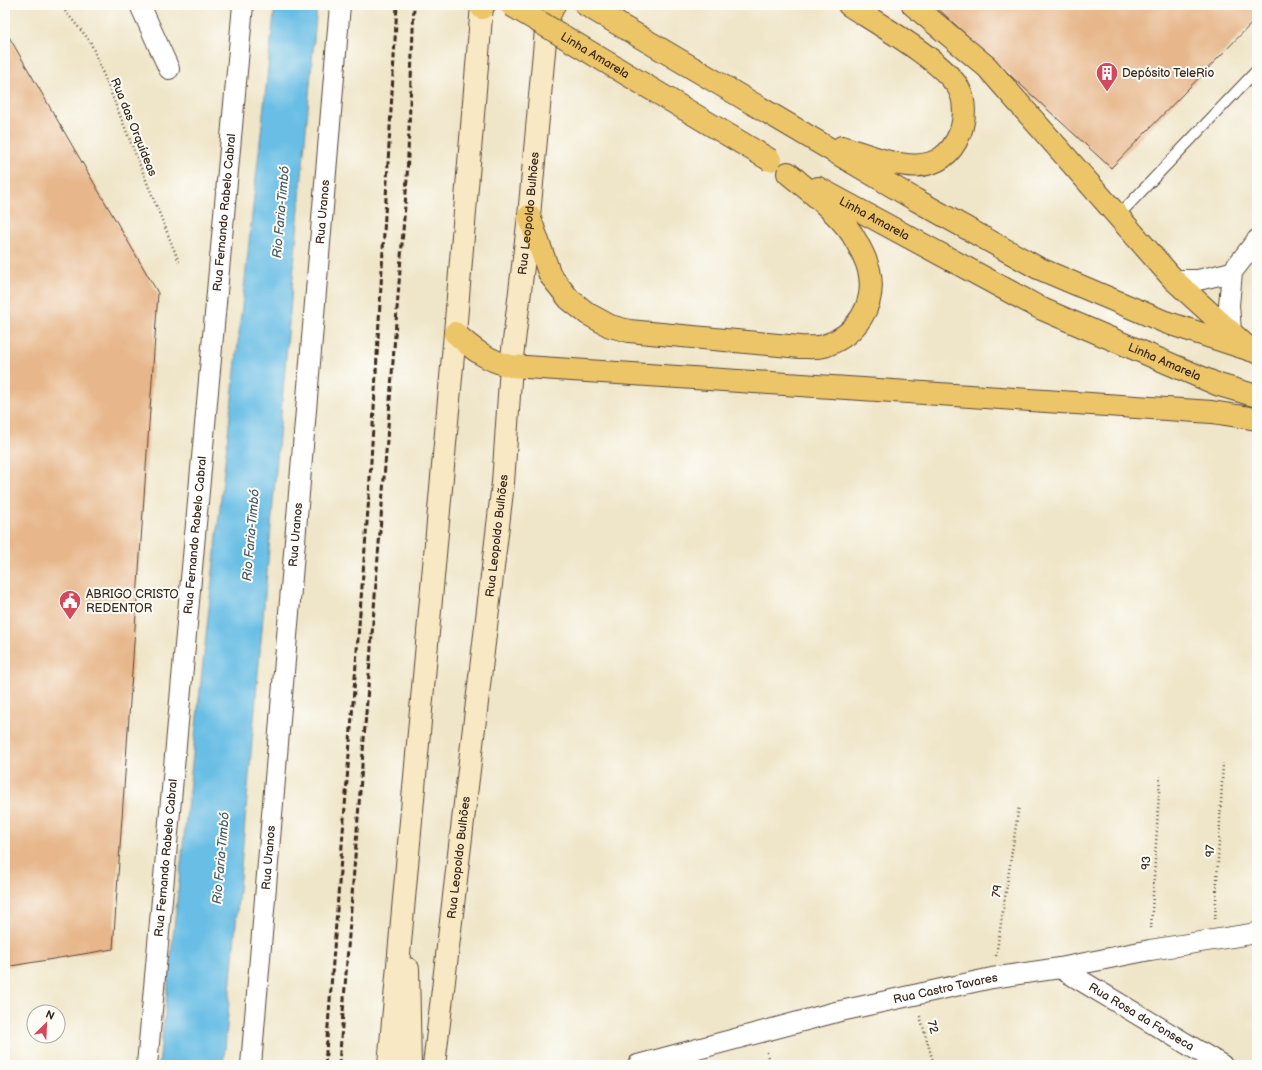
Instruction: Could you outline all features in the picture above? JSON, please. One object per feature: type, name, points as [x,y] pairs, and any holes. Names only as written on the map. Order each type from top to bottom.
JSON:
[{"type":"highway","name":"Linha Amarela","points":[[511,5],[770,160],[788,173],[1042,309],[1219,384],[1257,396]]},
{"type":"highway","points":[[586,5],[916,200],[1038,268],[1165,322],[1254,351]]},
{"type":"highway","points":[[810,138],[889,162],[913,166],[936,162],[950,153],[963,126],[964,107],[958,87],[937,64],[850,5]]},
{"type":"highway","points":[[913,5],[987,67],[1117,217],[1174,280],[1254,351]]},
{"type":"highway","points":[[529,216],[550,276],[569,299],[588,314],[610,326],[630,331],[800,347],[823,346],[842,338],[860,323],[868,307],[871,289],[869,269],[851,234],[826,205],[788,173]]},
{"type":"highway","points":[[455,333],[483,356],[497,363],[511,366],[1212,412],[1257,419]]},
{"type":"main road","points":[[388,1065],[400,919],[455,333],[482,6]]},
{"type":"main road","name":"Rua Leopoldo Bulhões","points":[[434,1065],[503,483],[511,366],[529,216],[550,10]]},
{"type":"main road","points":[[400,919],[406,941],[409,981],[410,1065]]},
{"type":"street","points":[[140,5],[168,69]]},
{"type":"street","name":"Rua Fernando Rabelo Cabral","points":[[147,1065],[243,5]]},
{"type":"street","name":"Rua Uranos","points":[[251,1065],[340,5]]},
{"type":"street","points":[[1231,332],[1229,305],[1232,272],[1257,240]]},
{"type":"street","points":[[1174,280],[1198,280],[1232,272]]},
{"type":"street","name":"Rua Castro Tavares","points":[[638,1065],[836,1012],[914,994],[992,978],[1060,968],[1150,950],[1257,933]]},
{"type":"street","name":"Rua Rosa da Fonseca","points":[[1060,968],[1222,1065]]},
{"type":"lane","points":[[1117,217],[1257,70]]},
{"type":"path","name":"Rua das Orquídeas","points":[[60,5],[90,41],[179,262]]},
{"type":"path","name":"97","points":[[1214,939],[1223,763]]},
{"type":"path","name":"93","points":[[1150,950],[1160,776]]},
{"type":"path","name":"79","points":[[992,978],[1019,806]]},
{"type":"path","name":"72","points":[[914,994],[934,1065]]},
{"type":"path","points":[[5,1065],[6,1016]]},
{"type":"water","name":"Rio Faria-Timbó","points":[[275,5],[317,5],[225,1048],[223,1065],[159,1065]]},
{"type":"building","name":"Depósito TeleRio","points":[[934,5],[1257,5],[1257,18],[1111,168]]},
{"type":"building","name":"ABRIGO CRISTO REDENTOR","points":[[5,30],[158,293],[113,949],[5,967]]},
{"type":"railway","points":[[325,1065],[369,496],[397,5]]},
{"type":"railway","points":[[339,1065],[407,179],[414,5]]},
{"type":"place","name":"Depósito TeleRio","points":[[1107,92]]},
{"type":"place","name":"ABRIGO CRISTO REDENTOR","points":[[70,620]]}]
